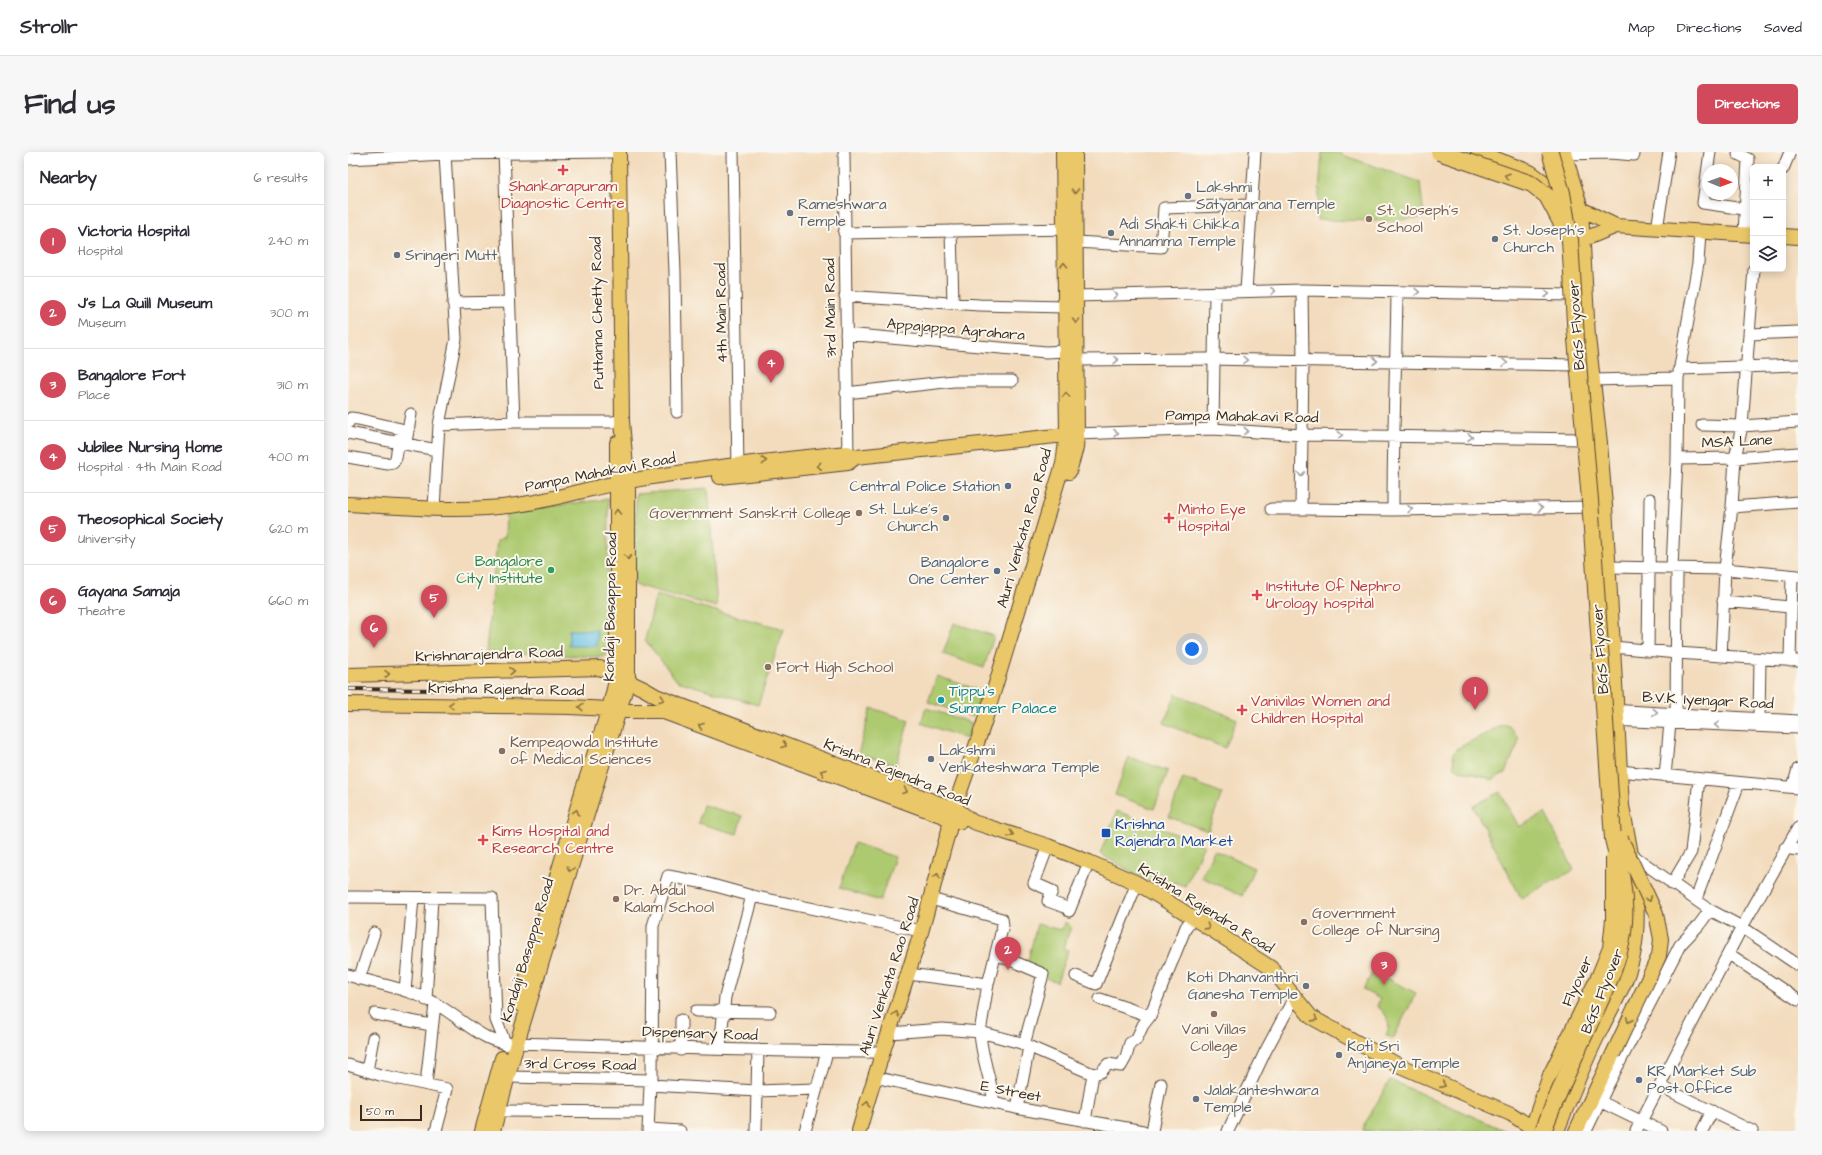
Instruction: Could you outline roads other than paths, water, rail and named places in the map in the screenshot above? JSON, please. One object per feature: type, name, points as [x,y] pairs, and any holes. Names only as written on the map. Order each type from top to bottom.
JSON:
[{"type":"highway","points":[[1440,152],[1532,184],[1542,191],[1551,202],[1576,240]]},
{"type":"highway","name":"BGS Flyover","points":[[1550,1131],[1623,962],[1631,924],[1630,900],[1617,839],[1576,339],[1576,240],[1562,193],[1559,156]]},
{"type":"highway","name":"BGS Flyover","points":[[1536,1130],[1557,1096],[1610,979],[1618,957],[1624,923],[1624,898],[1618,860],[1602,543],[1595,442],[1585,337],[1580,240],[1571,191],[1559,156]]},
{"type":"main road","name":"Puttanna Chetty Road","points":[[612,152],[619,421],[624,480]]},
{"type":"main road","name":"Puttanna Chetty Road","points":[[619,152],[619,421]]},
{"type":"main road","name":"Aluri Venkata Rao Road","points":[[860,1131],[874,1077],[890,1033],[931,899],[953,818],[984,723],[1072,434],[1076,360],[1076,296],[1072,233],[1063,152]]},
{"type":"main road","name":"Aluri Venkata Rao Road","points":[[953,818],[983,751],[1076,448],[1072,434],[1065,351],[1065,306],[1072,233],[1075,152]]},
{"type":"main road","points":[[1478,152],[1530,172],[1560,195],[1581,208],[1616,226],[1749,234]]},
{"type":"main road","points":[[1546,152],[1559,156],[1581,208],[1576,240],[1600,443],[1622,806],[1631,854],[1636,907],[1634,951],[1624,986],[1599,1033],[1557,1131]]},
{"type":"main road","points":[[1530,172],[1543,170],[1559,156]]},
{"type":"main road","points":[[1536,1130],[1551,1090],[1604,978],[1616,946],[1617,902],[1608,854],[1568,246],[1560,195],[1559,156]]},
{"type":"main road","points":[[1576,240],[1616,226]]},
{"type":"main road","points":[[1786,236],[1798,237]]},
{"type":"main road","name":"Pampa Mahakavi Road","points":[[348,504],[434,508],[478,508],[517,505],[624,480],[1072,434]]},
{"type":"main road","name":"Kondaji Basappa Road","points":[[482,1131],[511,1044],[580,800],[614,710],[622,679],[624,480]]},
{"type":"main road","name":"Krishnarajendra Road","points":[[348,675],[600,668],[622,679]]},
{"type":"main road","name":"Krishna Rajendra Road","points":[[622,679],[656,696],[953,818],[960,823],[974,822],[1048,846],[1137,883],[1271,968],[1311,1017],[1398,1065],[1511,1114],[1536,1130]]},
{"type":"main road","name":"Krishna Rajendra Road","points":[[348,704],[661,711],[953,818]]},
{"type":"main road","points":[[1576,1131],[1596,1099],[1613,1054],[1659,956],[1662,939],[1656,914],[1617,839]]},
{"type":"main road","name":"Flyover","points":[[1536,1130],[1550,1075],[1600,975],[1610,948],[1617,839]]},
{"type":"main road","name":"Kondaji Basappa Road","points":[[493,1131],[507,1077],[511,1044]]},
{"type":"street","points":[[348,158],[445,154],[612,152]]},
{"type":"street","points":[[670,152],[675,272],[677,412]]},
{"type":"street","name":"4th Main Road","points":[[733,152],[738,469]]},
{"type":"street","name":"3rd Main Road","points":[[844,152],[846,393],[850,458]]},
{"type":"street","points":[[1246,291],[1254,152]]},
{"type":"street","points":[[1657,229],[1669,152]]},
{"type":"street","points":[[1710,152],[1703,203],[1749,206]]},
{"type":"street","points":[[1785,164],[1790,152]]},
{"type":"street","points":[[504,153],[514,422]]},
{"type":"street","points":[[434,508],[439,425],[456,339],[445,154]]},
{"type":"street","points":[[1559,156],[1610,154],[1634,155]]},
{"type":"street","points":[[1738,154],[1748,159],[1749,234]]},
{"type":"street","points":[[844,233],[951,231],[1072,233],[1161,247],[1164,208],[1251,205]]},
{"type":"street","points":[[951,231],[953,302]]},
{"type":"street","points":[[1665,776],[1674,720],[1677,654],[1675,568],[1678,373],[1698,263],[1700,232]]},
{"type":"street","points":[[1721,656],[1725,569],[1732,507],[1735,458],[1742,426],[1754,272]]},
{"type":"street","points":[[1076,296],[1302,290],[1571,295]]},
{"type":"street","points":[[1301,509],[1303,361],[1302,290]]},
{"type":"street","points":[[1213,429],[1215,292]]},
{"type":"street","points":[[1393,510],[1393,436],[1397,292]]},
{"type":"street","points":[[845,296],[980,305],[1065,306]]},
{"type":"street","points":[[453,302],[509,302]]},
{"type":"street","points":[[1750,334],[1798,332]]},
{"type":"street","name":"Appajappa Agrahara","points":[[846,334],[1046,352],[1065,351]]},
{"type":"street","points":[[1076,360],[1213,359],[1575,365]]},
{"type":"street","points":[[1592,380],[1747,367],[1798,365]]},
{"type":"street","points":[[846,393],[954,381],[1012,381]]},
{"type":"street","points":[[348,457],[388,464],[393,463],[402,444],[411,414]]},
{"type":"street","points":[[348,424],[351,418],[397,427],[401,429],[402,444]]},
{"type":"street","points":[[439,425],[514,422],[619,421]]},
{"type":"street","points":[[1702,425],[1742,426],[1798,422]]},
{"type":"street","name":"Pampa Mahakavi Road","points":[[1072,434],[1213,429],[1301,434],[1581,439]]},
{"type":"street","points":[[348,432],[437,450]]},
{"type":"street","name":"MSA Lane","points":[[1677,459],[1735,458],[1798,453]]},
{"type":"street","points":[[1648,651],[1650,499]]},
{"type":"street","points":[[1732,507],[1798,502]]},
{"type":"street","points":[[1271,508],[1393,510],[1586,508],[1604,506]]},
{"type":"street","points":[[1608,567],[1725,569],[1795,576],[1790,607],[1794,661],[1677,654],[1613,647]]},
{"type":"street","points":[[1723,601],[1790,607]]},
{"type":"street","points":[[1759,718],[1760,659]]},
{"type":"street","name":"B.V.K. Iyengar Road","points":[[1598,716],[1616,715],[1798,728]]},
{"type":"street","name":"B.V.K. Iyengar Road","points":[[1674,720],[1759,718],[1798,721]]},
{"type":"street","points":[[1620,771],[1795,787],[1798,769]]},
{"type":"street","points":[[1672,884],[1691,852],[1699,779]]},
{"type":"street","points":[[1696,899],[1739,783]]},
{"type":"street","points":[[1638,1126],[1742,927],[1785,848],[1798,828]]},
{"type":"street","points":[[1048,846],[1034,883],[1052,891],[1048,901],[1070,910],[1089,862]]},
{"type":"street","points":[[1785,848],[1798,850]]},
{"type":"street","points":[[1631,854],[1710,910],[1742,927],[1798,965]]},
{"type":"street","points":[[680,1131],[648,1130],[652,1047],[653,926],[668,876],[705,882],[752,896],[921,931]]},
{"type":"street","points":[[1076,976],[1096,984],[1137,883]]},
{"type":"street","points":[[720,1048],[725,997],[752,896]]},
{"type":"street","points":[[348,897],[492,898],[496,1020],[511,1044]]},
{"type":"street","points":[[405,991],[413,898]]},
{"type":"street","points":[[426,1084],[430,1058],[432,898]]},
{"type":"street","points":[[931,899],[1002,919],[1003,925],[988,984],[980,1032],[981,1048],[992,1088],[994,1103]]},
{"type":"street","points":[[1586,1131],[1596,1099],[1680,945],[1699,925],[1710,910]]},
{"type":"street","points":[[890,1033],[942,1029],[980,1032],[1026,1046],[1093,1074],[1101,1072],[1108,1064],[1120,1066],[1126,1057],[1130,1043],[1136,1040],[1143,1025],[1150,1016],[1186,927],[1193,918]]},
{"type":"street","points":[[374,934],[351,977],[405,991],[430,1002],[491,1039],[511,1044]]},
{"type":"street","points":[[996,954],[1044,974],[1026,1046],[1018,1108]]},
{"type":"street","points":[[1729,954],[1798,1000]]},
{"type":"street","points":[[908,974],[988,984]]},
{"type":"street","points":[[1228,1131],[1265,1052],[1294,998]]},
{"type":"street","points":[[1100,999],[1150,1016]]},
{"type":"street","points":[[696,1011],[770,1012]]},
{"type":"street","points":[[375,1014],[431,1025]]},
{"type":"street","points":[[681,1020],[681,1050]]},
{"type":"street","points":[[367,1071],[373,1038]]},
{"type":"street","name":"Dispensary Road","points":[[511,1044],[652,1047],[681,1050],[720,1048],[827,1052],[882,1052]]},
{"type":"street","points":[[756,1131],[758,1050]]},
{"type":"street","points":[[805,1131],[827,1052]]},
{"type":"street","points":[[348,1065],[367,1071],[447,1089],[436,1131]]},
{"type":"street","points":[[1085,1120],[1093,1074]]},
{"type":"street","name":"3rd Cross Road","points":[[507,1077],[651,1083],[757,1091],[816,1089]]},
{"type":"street","name":"E Street","points":[[874,1077],[1018,1108],[1142,1131]]},
{"type":"street","points":[[1152,1131],[1161,1084]]},
{"type":"street","points":[[1660,1086],[1752,1131]]},
{"type":"street","points":[[1596,1099],[1638,1126],[1661,1131]]},
{"type":"street","points":[[498,1110],[649,1112]]},
{"type":"street","points":[[1702,1131],[1712,1111]]},
{"type":"water","points":[[569,630],[597,630],[597,646],[569,646]]},
{"type":"railway","points":[[348,689],[437,690]]},
{"type":"place","name":"Shankarapuram Diagnostic Centre","points":[[563,170]]},
{"type":"place","name":"Lakshmi Satyanarana Temple","points":[[1188,196]]},
{"type":"place","name":"Rameshwara Temple","points":[[790,213]]},
{"type":"place","name":"St. Joseph's School","points":[[1369,219]]},
{"type":"place","name":"Adi Shakti Chikka Annamma Temple","points":[[1111,233]]},
{"type":"place","name":"St. Joseph's Church","points":[[1495,239]]},
{"type":"place","name":"Sringeri Mutt","points":[[397,255]]},
{"type":"place","name":"Jubilee Nursing Home","points":[[771,383]]},
{"type":"place","name":"Central Police Station","points":[[1008,486]]},
{"type":"place","name":"Government Sanskrit College","points":[[859,513]]},
{"type":"place","name":"St. Luke's Church","points":[[946,518]]},
{"type":"place","name":"Minto Eye Hospital","points":[[1169,518]]},
{"type":"place","name":"Bangalore City Institute","points":[[551,570]]},
{"type":"place","name":"Bangalore One Center","points":[[997,571]]},
{"type":"place","name":"Institute Of Nephro Urology hospital","points":[[1257,595]]},
{"type":"place","name":"Theosophical Society","points":[[434,618]]},
{"type":"place","name":"Gayana Samaja","points":[[374,648]]},
{"type":"place","name":"Fort High School","points":[[768,667]]},
{"type":"place","name":"Tippu's Summer Palace","points":[[941,700]]},
{"type":"place","name":"Vanivilas Women and Children Hospital","points":[[1242,710]]},
{"type":"place","name":"Victoria Hospital","points":[[1475,710]]},
{"type":"place","name":"Kempegowda Institute of Medical Sciences","points":[[502,751]]},
{"type":"place","name":"Lakshmi Venkateshwara Temple","points":[[931,759]]},
{"type":"place","name":"Krishna Rajendra Market","points":[[1106,833]]},
{"type":"place","name":"Kims Hospital and Research Centre","points":[[483,840]]},
{"type":"place","name":"Dr. Abdul Kalam School","points":[[616,899]]},
{"type":"place","name":"Government College of Nursing","points":[[1304,922]]},
{"type":"place","name":"J's La Quill Museum","points":[[1008,970]]},
{"type":"place","name":"Bangalore Fort","points":[[1384,985]]},
{"type":"place","name":"Koti Dhanvanthri Ganesha Temple","points":[[1306,986]]},
{"type":"place","name":"Vani Villas College","points":[[1214,1014]]},
{"type":"place","name":"Koti Sri Anjaneya Temple","points":[[1339,1055]]},
{"type":"place","name":"KR Market Sub Post Office","points":[[1639,1080]]},
{"type":"place","name":"Jalakanteshwara Temple","points":[[1196,1099]]}]
